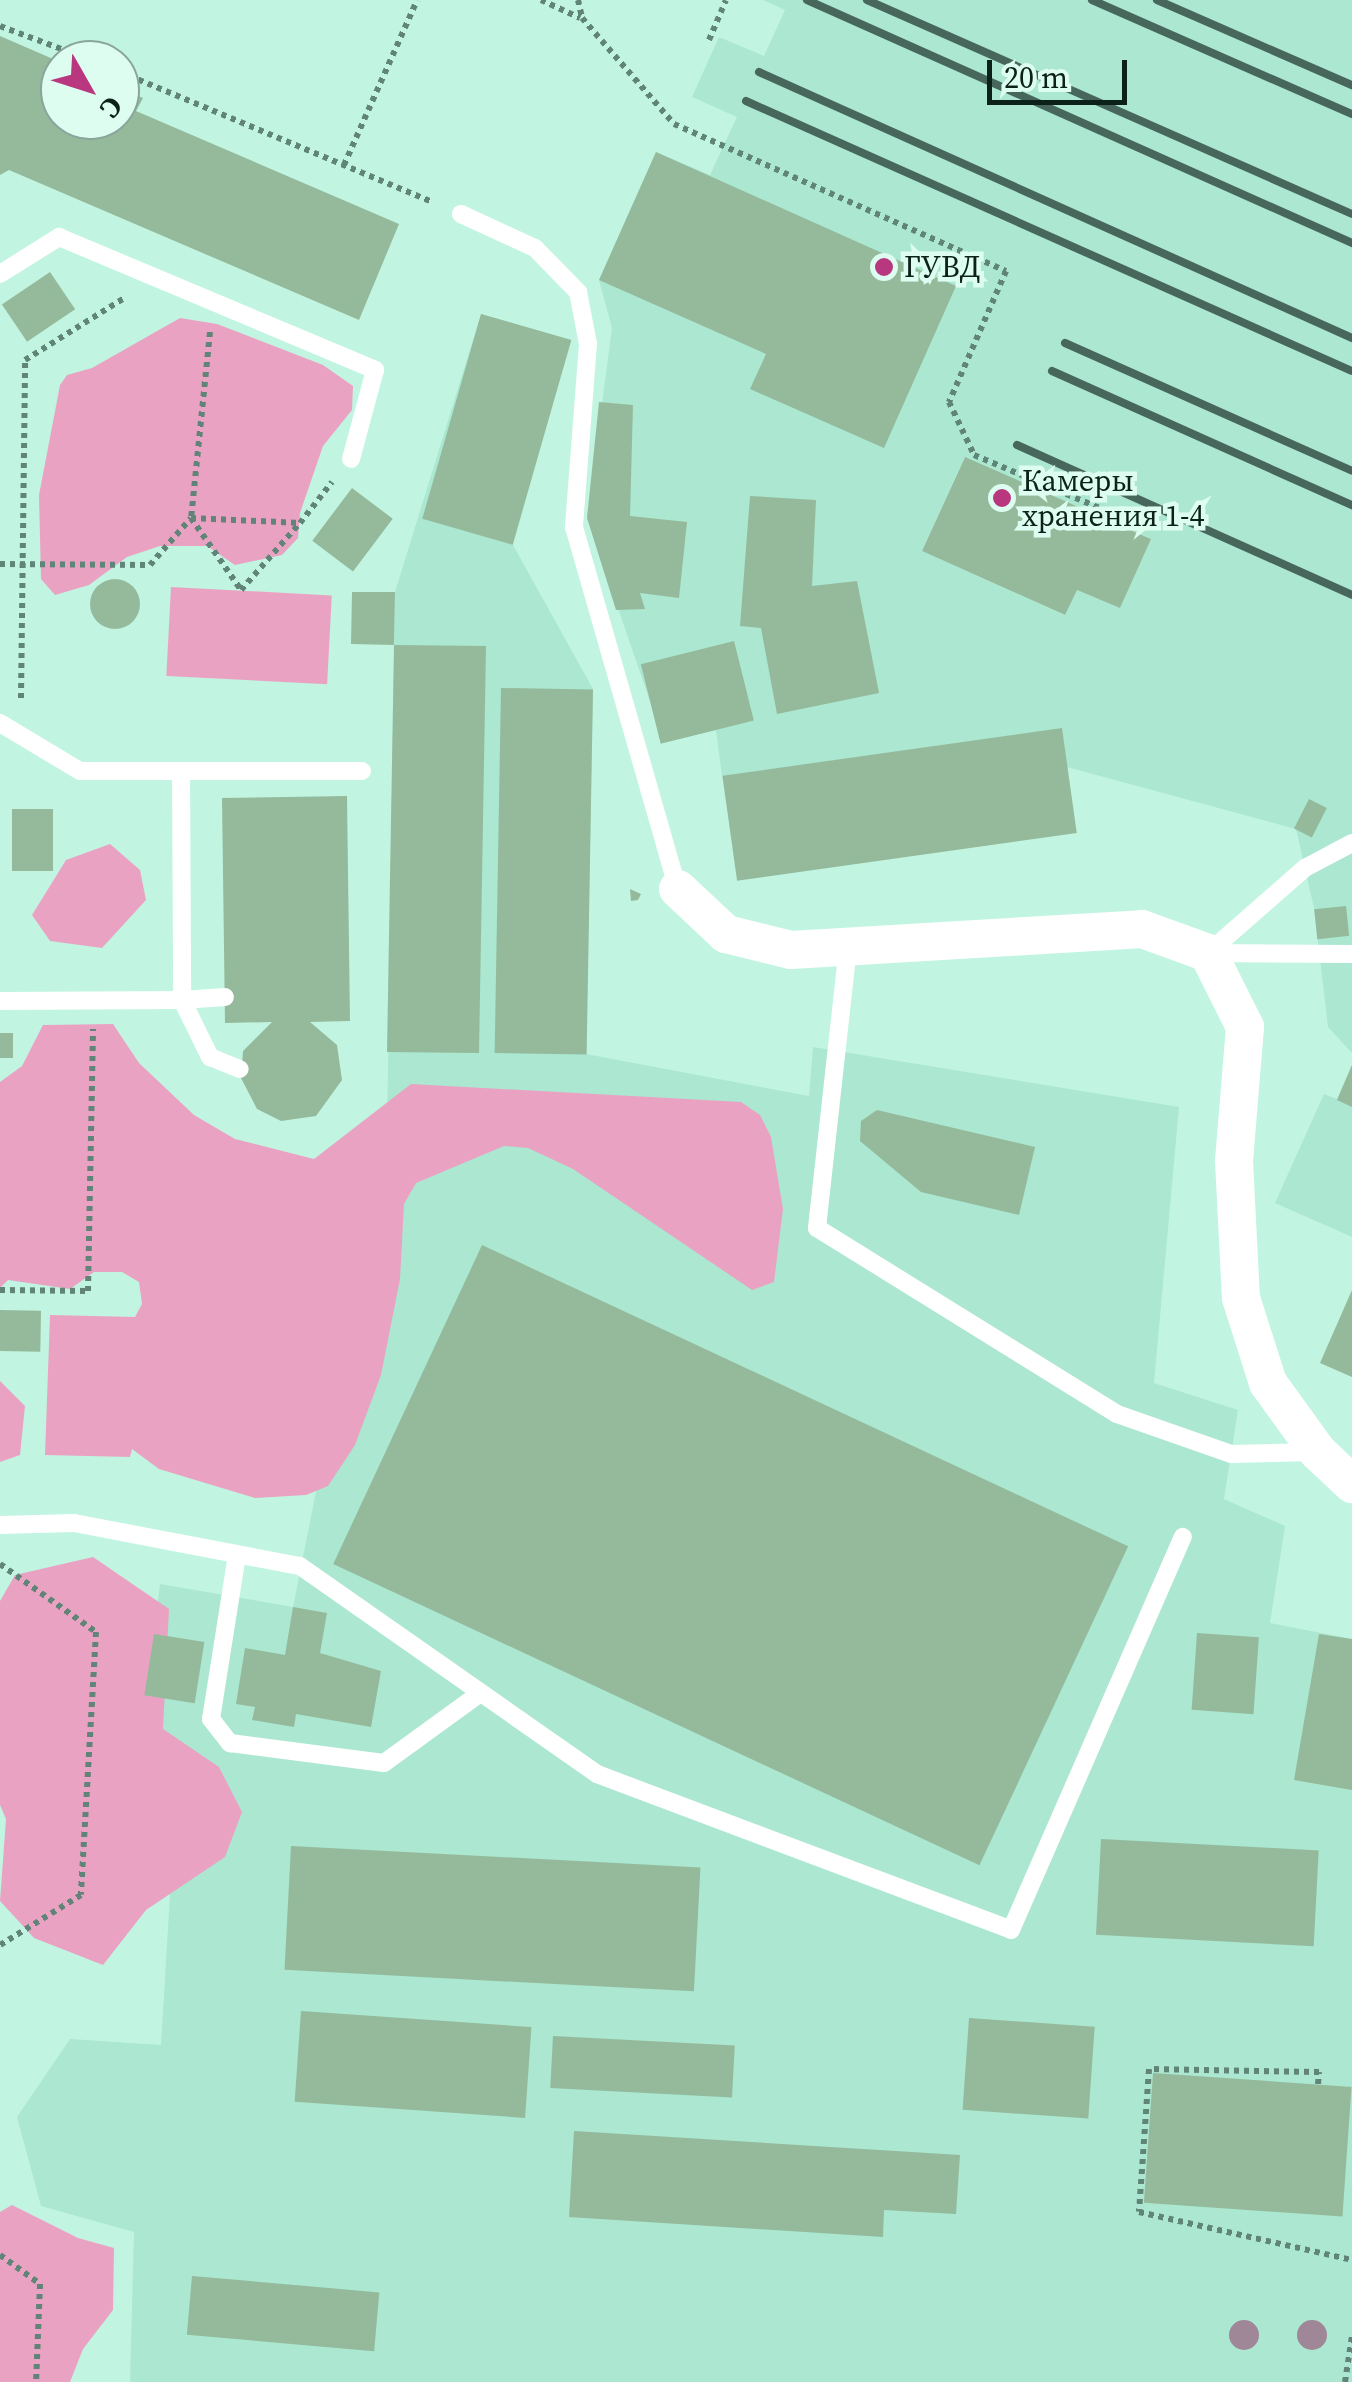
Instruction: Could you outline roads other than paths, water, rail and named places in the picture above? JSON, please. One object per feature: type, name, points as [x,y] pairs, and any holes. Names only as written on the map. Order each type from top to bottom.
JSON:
[{"type":"street","points":[[678,889],[726,934],[791,950],[1142,929],[1208,954],[1244,1027],[1234,1162],[1241,1298],[1268,1382],[1318,1452],[1352,1484]]},
{"type":"lane","points":[[460,214],[535,248],[578,292],[588,344],[574,526],[678,889]]},
{"type":"lane","points":[[0,274],[59,237],[375,370],[351,459]]},
{"type":"lane","points":[[0,722],[80,771],[362,771]]},
{"type":"lane","points":[[181,771],[182,1000],[210,1057],[240,1069]]},
{"type":"lane","points":[[1208,954],[1304,868],[1352,842]]},
{"type":"lane","points":[[848,946],[818,1228],[1117,1414],[1231,1454],[1318,1452]]},
{"type":"lane","points":[[1208,954],[1352,954]]},
{"type":"lane","points":[[0,1001],[224,998]]},
{"type":"lane","points":[[0,1525],[74,1523],[300,1566],[597,1774],[1011,1930],[1183,1537]]},
{"type":"lane","points":[[238,1555],[211,1718],[230,1743],[384,1763],[479,1694]]},
{"type":"railway","points":[[807,0],[1352,243]]},
{"type":"railway","points":[[867,0],[1352,214]]},
{"type":"railway","points":[[1092,0],[1352,114]]},
{"type":"railway","points":[[1157,0],[1352,85]]},
{"type":"railway","points":[[759,72],[1352,338]]},
{"type":"railway","points":[[746,101],[1352,371]]},
{"type":"railway","points":[[1065,343],[1352,471]]},
{"type":"railway","points":[[1052,371],[1352,505]]},
{"type":"railway","points":[[1017,445],[1352,595]]},
{"type":"place","name":"ГУВД","points":[[884,267]]},
{"type":"place","name":"Камеры хранения 1-4","points":[[1002,498]]}]
